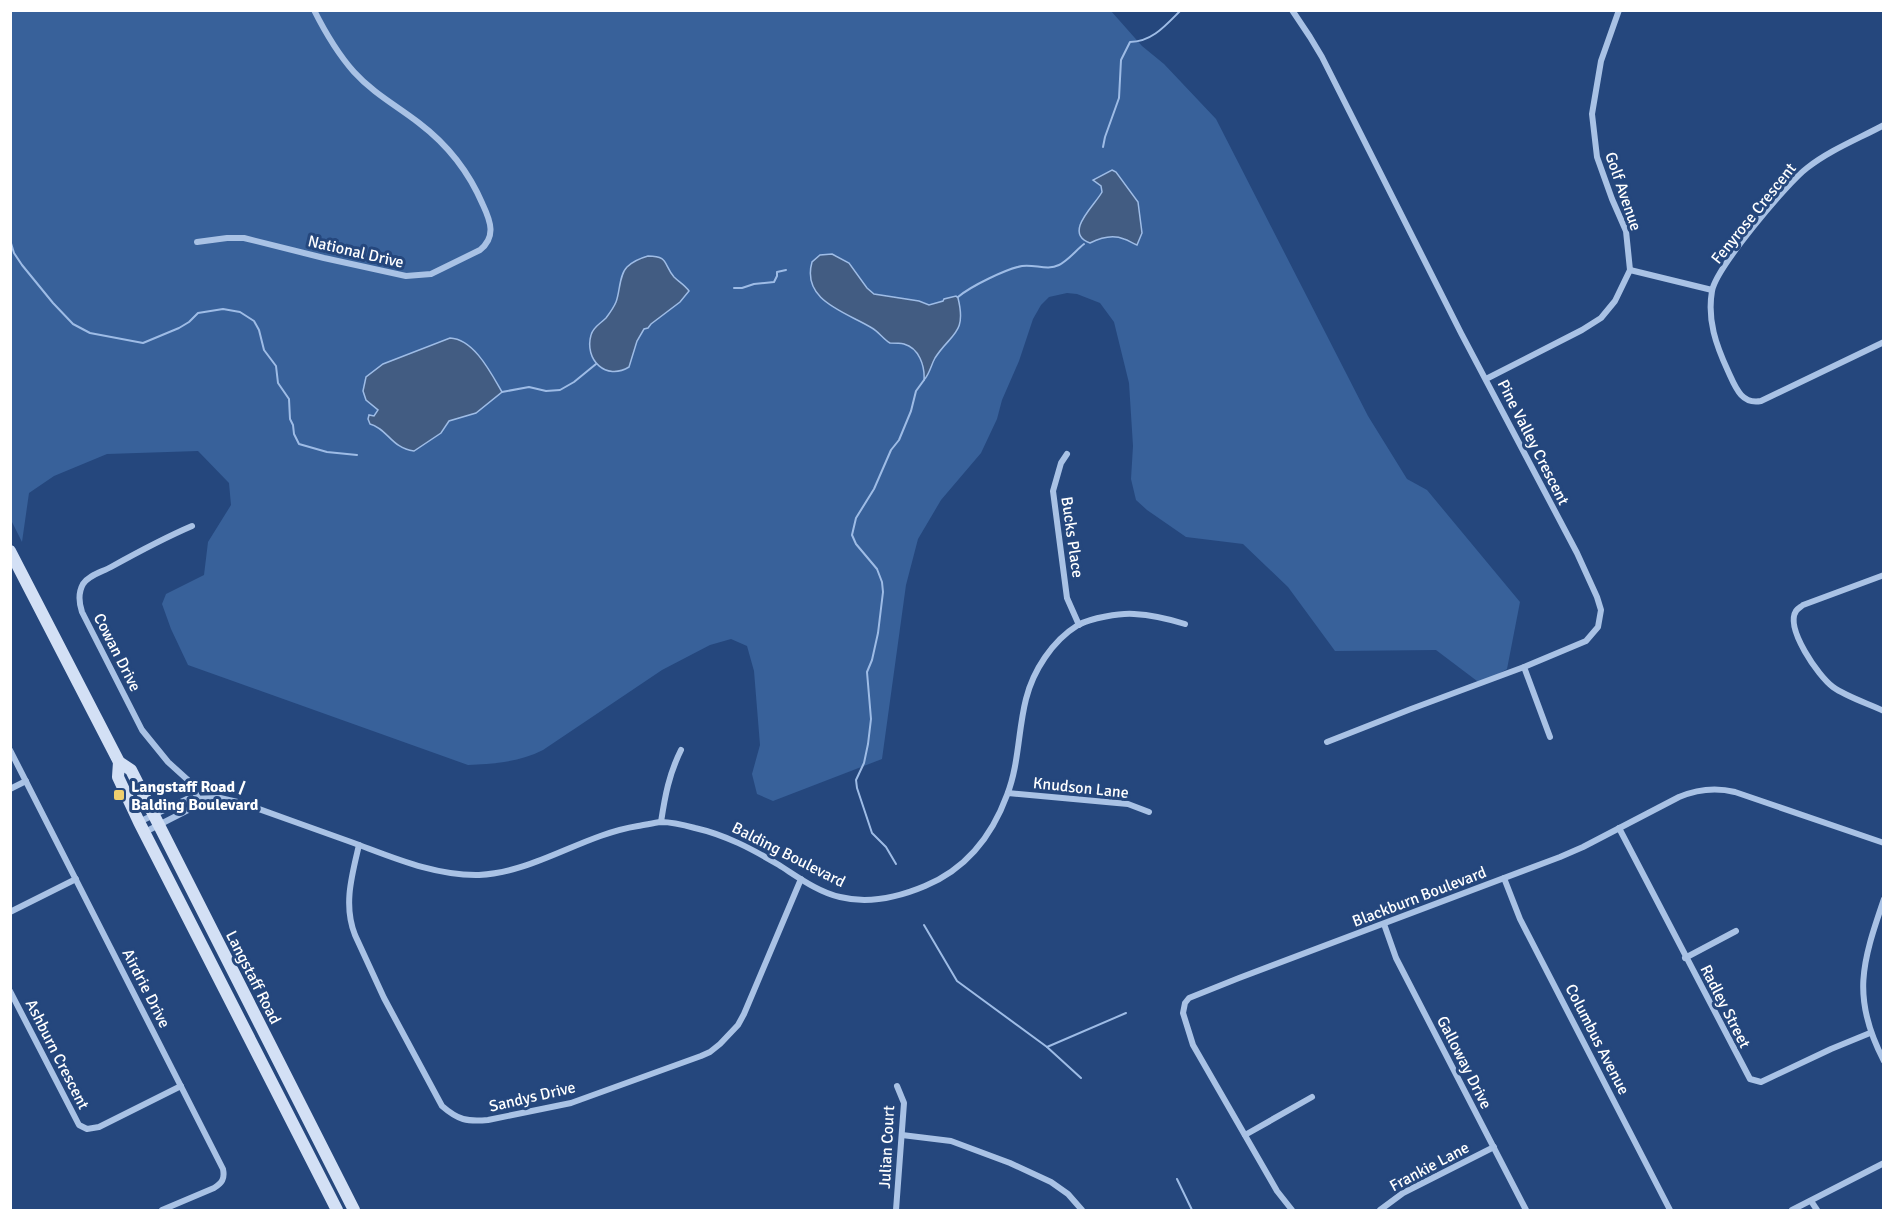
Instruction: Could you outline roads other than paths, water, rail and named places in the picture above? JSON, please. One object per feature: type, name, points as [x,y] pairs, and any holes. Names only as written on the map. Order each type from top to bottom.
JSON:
[{"type":"main road","name":"Langstaff Road","points":[[10,551],[119,762],[131,770],[354,1210]]},
{"type":"main road","name":"Langstaff Road","points":[[119,762],[118,777],[142,827],[337,1210]]},
{"type":"street","name":"National Drive","points":[[197,242],[244,238],[406,276],[431,274],[487,245],[491,235],[487,213],[468,175],[452,152],[354,73],[314,10]]},
{"type":"street","name":"Pine Valley Crescent","points":[[1292,10],[1311,36],[1322,57],[1577,553],[1601,610],[1598,627],[1586,641],[1327,742]]},
{"type":"street","name":"Golf Avenue","points":[[1619,10],[1601,61],[1592,114],[1597,157],[1626,231],[1630,270]]},
{"type":"street","name":"Fenyrose Crescent","points":[[1884,125],[1830,153],[1800,173],[1725,264],[1712,290],[1711,319],[1713,335],[1735,386],[1745,399],[1753,403],[1884,342]]},
{"type":"street","points":[[1486,379],[1601,318],[1615,301],[1630,270]]},
{"type":"street","name":"Fenyrose Crescent","points":[[1630,270],[1712,290]]},
{"type":"street","name":"Bucks Place","points":[[1067,454],[1061,464],[1053,491],[1067,598],[1079,625]]},
{"type":"street","name":"Cowan Drive","points":[[192,526],[163,538],[97,573],[81,587],[79,601],[82,612],[142,730],[168,762],[189,781],[198,798]]},
{"type":"street","points":[[1884,575],[1803,605],[1796,611],[1793,622],[1804,650],[1821,676],[1834,688],[1884,711]]},
{"type":"street","name":"Balding Boulevard","points":[[142,827],[181,801],[220,798],[242,803],[409,863],[439,871],[479,874],[515,869],[535,863],[586,840],[621,829],[661,822],[716,833],[737,842],[801,879],[840,897],[863,900],[892,897],[924,886],[958,868],[973,854],[993,826],[1012,779],[1030,684],[1044,659],[1055,646],[1079,625],[1103,618],[1131,614],[1159,617],[1185,624]]},
{"type":"street","points":[[1524,667],[1551,737]]},
{"type":"street","name":"Airdrie Drive","points":[[10,750],[223,1169],[221,1183],[214,1188],[162,1210]]},
{"type":"street","points":[[661,822],[667,784],[681,750]]},
{"type":"street","points":[[10,789],[26,781]]},
{"type":"street","name":"Blackburn Boulevard","points":[[1292,1210],[1277,1191],[1193,1045],[1183,1009],[1189,998],[1575,851],[1687,794],[1713,789],[1736,792],[1884,843]]},
{"type":"street","name":"Knudson Lane","points":[[1008,793],[1128,804],[1149,812]]},
{"type":"street","name":"Balding Boulevard","points":[[142,827],[156,819],[190,809],[198,798]]},
{"type":"street","name":"Radley Street","points":[[1619,828],[1750,1079],[1761,1082],[1870,1034]]},
{"type":"street","name":"Sandys Drive","points":[[359,845],[348,898],[355,935],[384,998],[442,1106],[462,1120],[488,1120],[571,1103],[711,1052],[738,1025],[744,1014],[801,879]]},
{"type":"street","name":"Columbus Avenue","points":[[1504,878],[1520,919],[1671,1210]]},
{"type":"street","points":[[10,912],[76,879]]},
{"type":"street","points":[[1884,899],[1867,950],[1863,1006],[1870,1034],[1884,1061]]},
{"type":"street","name":"Galloway Drive","points":[[1384,924],[1396,958],[1526,1210]]},
{"type":"street","points":[[1685,958],[1736,931]]},
{"type":"street","name":"Ashburn Crescent","points":[[10,991],[79,1125],[87,1129],[99,1127],[181,1086]]},
{"type":"street","name":"Julian Court","points":[[896,1210],[904,1103],[897,1086]]},
{"type":"street","points":[[1245,1135],[1311,1097]]},
{"type":"street","points":[[902,1135],[951,1141],[1010,1163],[1051,1182],[1068,1194],[1082,1210]]},
{"type":"street","name":"Frankie Lane","points":[[1380,1210],[1403,1193],[1494,1147]]},
{"type":"street","points":[[1792,1210],[1884,1163]]},
{"type":"street","points":[[1811,1201],[1817,1210]]},
{"type":"waterway","points":[[1103,147],[1119,98],[1121,60],[1130,42],[1152,36],[1181,10]]},
{"type":"waterway","points":[[10,240],[14,253],[22,265],[53,303],[73,324],[90,333],[143,343],[179,328],[198,313],[223,309],[240,312],[254,321],[264,350],[276,366],[278,383],[289,399],[290,419],[299,444],[327,452],[357,455]]},
{"type":"waterway","points":[[958,297],[980,283],[1015,268],[1059,265],[1084,244]]},
{"type":"waterway","points":[[734,288],[774,282],[777,272],[786,270]]},
{"type":"waterway","points":[[502,392],[529,387],[546,391],[560,390],[596,364]]},
{"type":"waterway","points":[[896,864],[886,847],[872,833],[857,788],[856,780],[864,763],[871,719],[867,672],[878,633],[883,592],[877,569],[856,544],[852,535],[856,518],[874,489],[891,450],[899,440],[911,411],[916,391],[924,380]]},
{"type":"waterway","points":[[924,925],[957,981],[1047,1047],[1081,1078]]},
{"type":"waterway","points":[[1047,1047],[1126,1013]]},
{"type":"waterway","points":[[1177,1179],[1192,1210]]},
{"type":"place","name":"Langstaff Road / Balding Boulevard","points":[[119,795]]}]
